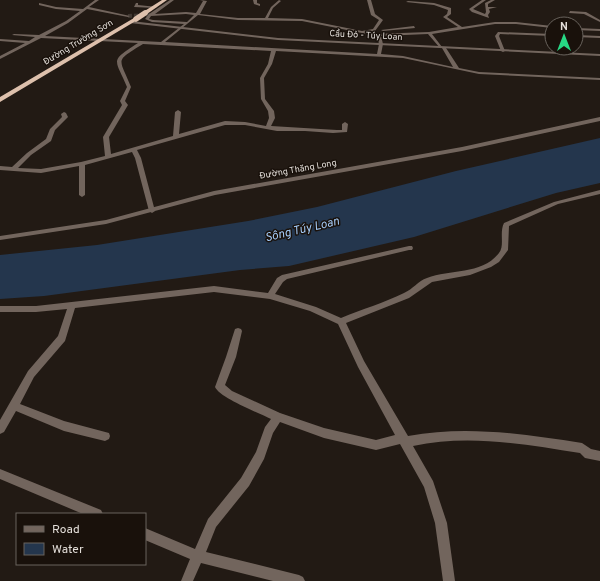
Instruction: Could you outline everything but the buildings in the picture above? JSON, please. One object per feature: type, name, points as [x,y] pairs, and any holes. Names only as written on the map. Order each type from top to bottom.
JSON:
[{"type":"highway","name":"Đường Trường Sơn","points":[[0,100],[98,41],[131,19],[148,14],[165,0]]},
{"type":"street","points":[[0,58],[42,36],[97,0]]},
{"type":"street","points":[[148,14],[172,0]]},
{"type":"street","points":[[162,43],[197,14],[205,4],[205,1],[202,0]]},
{"type":"street","points":[[255,0],[255,3],[259,5]]},
{"type":"street","points":[[369,0],[373,15],[381,20],[374,30],[370,31]]},
{"type":"street","points":[[484,0],[471,8],[473,11],[486,14],[495,23]]},
{"type":"street","points":[[486,14],[488,12],[486,4],[493,0]]},
{"type":"street","points":[[266,19],[272,8],[279,1]]},
{"type":"street","points":[[408,2],[434,4],[450,9],[449,14],[445,17],[461,28]]},
{"type":"street","points":[[40,4],[56,8],[86,8]]},
{"type":"street","points":[[137,4],[135,6],[155,7]]},
{"type":"street","points":[[78,6],[86,8]]},
{"type":"street","points":[[487,8],[495,7]]},
{"type":"street","name":"Cầu Đỏ - Túy Loan","points":[[86,8],[107,11],[131,19],[181,28],[266,38],[600,56]]},
{"type":"street","points":[[107,11],[112,8]]},
{"type":"street","points":[[570,12],[585,13],[600,21]]},
{"type":"street","points":[[148,14],[197,14],[238,19],[302,20],[379,35],[429,33],[495,23],[516,23],[544,26]]},
{"type":"street","points":[[148,14],[147,20],[187,23]]},
{"type":"street","points":[[362,32],[414,27]]},
{"type":"street","points":[[584,29],[600,30]]},
{"type":"street","points":[[429,33],[457,69]]},
{"type":"street","points":[[503,51],[497,36],[499,33],[544,35]]},
{"type":"street","points":[[14,35],[94,39],[98,41],[271,47],[403,57],[479,73],[600,79]]},
{"type":"street","points":[[379,35],[381,44],[379,56]]},
{"type":"street","points":[[584,36],[600,37]]},
{"type":"street","points":[[266,38],[271,47],[270,64],[262,78],[263,99],[271,112],[272,118],[269,126]]},
{"type":"street","points":[[0,40],[31,42]]},
{"type":"street","points":[[108,157],[106,137],[122,112],[125,105],[122,101],[129,87],[119,68],[120,59],[121,56],[143,42]]},
{"type":"street","points":[[176,137],[178,112]]},
{"type":"street","points":[[13,169],[29,154],[49,140],[52,130],[65,117],[64,114]]},
{"type":"street","name":"Đường Thăng Long","points":[[0,238],[106,222],[152,211],[214,193],[462,149],[600,120]]},
{"type":"street","points":[[0,168],[41,171],[82,164],[225,123],[238,122],[269,126],[276,129],[314,129],[336,132],[345,131],[345,124]]},
{"type":"street","points":[[134,150],[138,158],[152,211]]},
{"type":"street","points":[[82,164],[82,195]]},
{"type":"street","points":[[341,322],[408,295],[418,286],[430,280],[459,275],[491,263],[499,258],[504,251],[506,243],[504,228],[506,225],[556,203],[600,192]]},
{"type":"street","points":[[586,196],[600,195]]},
{"type":"street","points":[[270,296],[280,280],[285,277],[409,248]]},
{"type":"street","points":[[0,309],[36,309],[214,289],[270,296],[313,308],[341,322],[361,364],[429,485],[441,523],[449,581]]},
{"type":"street","points":[[0,428],[31,374],[62,338],[72,305]]},
{"type":"street","points":[[238,331],[231,357],[220,387],[229,394],[278,417],[324,433],[376,445],[404,440],[465,434],[509,437],[582,448],[589,454],[600,456]]},
{"type":"street","points":[[14,406],[64,426],[105,436]]},
{"type":"street","points":[[187,581],[212,524],[245,482],[260,455],[269,430],[278,417]]},
{"type":"street","points":[[0,474],[95,513]]},
{"type":"street","points":[[146,534],[197,556],[299,581]]},
{"type":"water","name":"Sông Túy Loan","points":[[600,138],[600,183],[556,193],[414,237],[289,266],[240,270],[44,296],[0,299],[0,255],[97,245],[248,221],[317,207],[456,171]]},
{"type":"tunnel","points":[[128,16],[150,15]]}]
